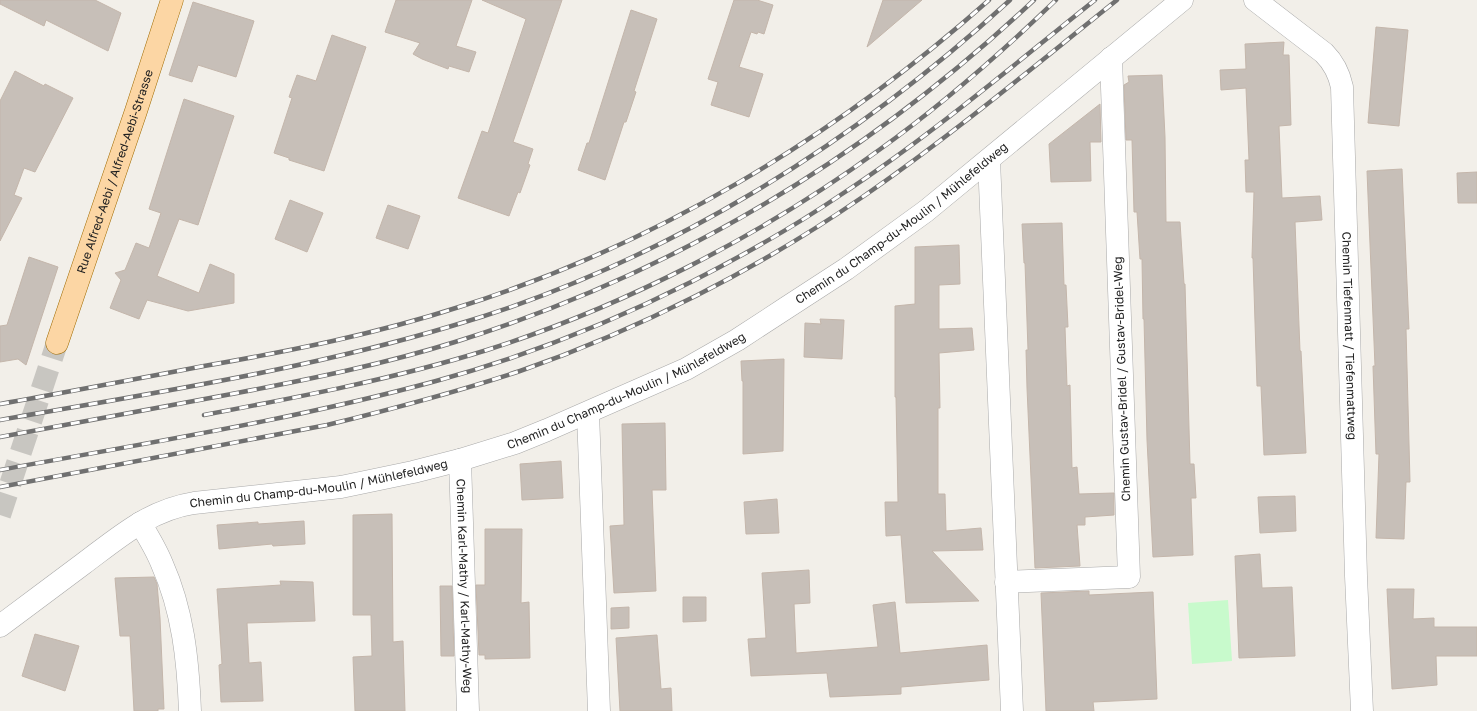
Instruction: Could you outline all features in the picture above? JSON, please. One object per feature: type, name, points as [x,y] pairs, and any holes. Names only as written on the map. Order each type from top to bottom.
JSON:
[{"type":"main road","name":"Rue Alfred-Aebi / Alfred-Aebi-Strasse","points":[[57,343],[172,0]]},
{"type":"street","name":"Chemin du Champ-du-Moulin / Mühlefeldweg","points":[[0,626],[140,523],[161,512],[182,505],[340,487],[413,472],[460,460],[515,443],[588,413],[679,372],[737,340],[846,269],[885,241],[989,160],[1182,0]]},
{"type":"street","name":"Chemin Tiefenmatt / Tiefenmattweg","points":[[1255,0],[1324,53],[1330,59],[1338,72],[1342,87],[1356,576],[1362,711]]},
{"type":"street","name":"Chemin Gustav-Bridel / Gustav-Bridel-Weg","points":[[1006,582],[1129,577],[1111,58]]},
{"type":"street","points":[[989,160],[1012,711]]},
{"type":"street","points":[[588,413],[599,711]]},
{"type":"street","name":"Chemin Karl-Mathy / Karl-Mathy-Weg","points":[[460,460],[468,711]]},
{"type":"street","points":[[140,523],[162,562],[176,601],[187,652],[190,711]]},
{"type":"green space","points":[[1228,600],[1232,661],[1192,664],[1188,603]]},
{"type":"building","points":[[0,0],[95,0],[121,13],[108,51],[46,20],[44,26],[0,4]]},
{"type":"building","points":[[396,0],[472,0],[456,46],[476,52],[469,72],[449,66],[448,69],[422,59],[413,54],[420,43],[385,32]]},
{"type":"building","points":[[482,0],[562,0],[513,142],[533,149],[528,164],[530,165],[520,193],[518,192],[509,216],[458,198],[482,131],[488,133],[526,19]]},
{"type":"building","points":[[734,0],[757,0],[773,5],[764,34],[751,32],[739,67],[763,74],[749,117],[711,105],[718,82],[708,79]]},
{"type":"building","points":[[883,0],[922,0],[867,47]]},
{"type":"building","points":[[193,2],[254,21],[236,77],[198,65],[192,82],[169,75]]},
{"type":"building","points":[[631,10],[657,19],[634,91],[636,92],[626,122],[624,122],[605,180],[578,170],[587,143],[589,143]]},
{"type":"building","points":[[1376,27],[1408,30],[1399,126],[1368,123]]},
{"type":"building","points":[[332,35],[366,47],[324,171],[289,160],[289,158],[274,153],[292,98],[289,97],[297,75],[316,81]]},
{"type":"building","points":[[1284,42],[1283,55],[1289,55],[1291,125],[1279,126],[1282,198],[1320,196],[1322,220],[1295,222],[1306,453],[1264,455],[1261,386],[1257,386],[1252,258],[1254,192],[1246,192],[1245,160],[1249,160],[1246,88],[1221,90],[1220,70],[1246,69],[1245,44]]},
{"type":"building","points":[[15,71],[44,86],[45,84],[73,98],[35,172],[24,168],[14,195],[22,198],[0,241],[0,101]]},
{"type":"building","points":[[1162,75],[1165,137],[1166,222],[1180,222],[1185,284],[1190,464],[1194,464],[1196,498],[1191,498],[1193,555],[1153,557],[1147,440],[1142,259],[1140,259],[1137,212],[1134,212],[1132,140],[1126,140],[1124,85],[1129,82],[1128,76]]},
{"type":"building","points":[[184,99],[234,116],[198,225],[179,219],[157,276],[199,293],[210,264],[234,274],[234,303],[188,311],[147,300],[139,319],[110,308],[121,280],[115,273],[125,270],[136,243],[149,248],[161,213],[149,209]]},
{"type":"building","points":[[1100,104],[1101,142],[1090,142],[1091,181],[1051,182],[1049,144]]},
{"type":"building","points":[[1402,169],[1409,329],[1406,329],[1410,482],[1406,482],[1404,539],[1376,538],[1379,454],[1376,454],[1373,366],[1375,366],[1367,171]]},
{"type":"building","points":[[1477,172],[1477,203],[1458,203],[1457,173]]},
{"type":"building","points":[[290,200],[323,213],[307,252],[275,239]]},
{"type":"building","points":[[388,205],[420,216],[408,249],[376,238]]},
{"type":"building","points":[[1062,223],[1064,285],[1066,285],[1068,327],[1065,327],[1067,386],[1070,385],[1072,468],[1077,467],[1079,494],[1114,493],[1114,515],[1085,517],[1085,525],[1077,525],[1080,566],[1035,568],[1027,388],[1026,350],[1028,350],[1025,263],[1022,224]]},
{"type":"building","points":[[959,245],[960,284],[939,285],[939,329],[972,328],[974,350],[939,353],[940,408],[938,408],[938,494],[945,494],[946,531],[981,528],[983,550],[932,551],[979,601],[906,603],[901,535],[886,536],[885,502],[898,502],[895,397],[895,306],[915,304],[915,247]]},
{"type":"building","points":[[29,257],[58,267],[26,365],[18,359],[0,362],[0,326],[7,325]]},
{"type":"building","points":[[820,319],[844,320],[842,359],[804,357],[805,323],[821,324]]},
{"type":"building","points":[[784,359],[783,451],[743,454],[743,381],[741,361]]},
{"type":"building","points":[[665,423],[666,490],[652,490],[656,591],[614,593],[610,526],[624,525],[622,424]]},
{"type":"building","points":[[561,461],[563,498],[522,500],[520,464]]},
{"type":"building","points":[[1295,496],[1296,531],[1260,533],[1258,497]]},
{"type":"building","points":[[777,499],[779,533],[746,534],[744,502]]},
{"type":"building","points":[[392,514],[393,642],[403,641],[405,711],[355,711],[353,657],[372,656],[371,615],[353,615],[353,515]]},
{"type":"building","points":[[304,521],[305,544],[273,546],[272,544],[219,549],[217,525]]},
{"type":"building","points":[[485,529],[522,529],[521,603],[529,602],[530,658],[485,659],[485,655],[479,655],[476,585],[485,585]]},
{"type":"building","points":[[1260,554],[1262,588],[1292,587],[1295,656],[1239,658],[1235,556]]},
{"type":"building","points":[[809,570],[810,603],[794,604],[796,653],[878,647],[873,605],[895,602],[900,653],[987,645],[989,680],[901,687],[901,694],[830,697],[827,673],[751,676],[748,639],[766,638],[762,573]]},
{"type":"building","points":[[154,577],[157,584],[160,618],[164,709],[158,709],[158,711],[134,711],[130,636],[120,636],[115,578]]},
{"type":"building","points":[[280,581],[313,582],[315,621],[247,623],[249,663],[261,662],[263,701],[221,702],[219,665],[222,664],[217,589],[281,585]]},
{"type":"building","points":[[440,586],[452,586],[454,656],[441,656]]},
{"type":"building","points":[[1387,589],[1414,589],[1413,619],[1434,618],[1434,627],[1477,627],[1477,656],[1436,656],[1437,685],[1392,689]]},
{"type":"building","points":[[1089,591],[1089,595],[1153,592],[1157,699],[1093,702],[1094,711],[1046,711],[1041,593]]},
{"type":"building","points":[[683,597],[706,597],[706,621],[683,622]]},
{"type":"building","points":[[629,607],[629,628],[611,629],[611,608]]},
{"type":"building","points":[[35,634],[79,646],[65,691],[22,676]]},
{"type":"building","points":[[657,635],[661,689],[671,688],[672,711],[620,711],[616,638]]},
{"type":"tunnel","points":[[0,515],[57,343]]},
{"type":"railway","points":[[0,404],[268,354],[365,334],[428,317],[532,282],[603,252],[673,219],[740,182],[806,141],[869,97],[930,50],[989,0]]},
{"type":"railway","points":[[0,420],[286,368],[399,341],[455,325],[532,299],[607,269],[680,234],[751,194],[820,150],[886,103],[949,53],[1010,0]]},
{"type":"railway","points":[[0,437],[207,399],[292,382],[401,357],[455,342],[536,314],[615,282],[691,245],[764,204],[835,159],[904,110],[970,57],[1034,0]]},
{"type":"railway","points":[[204,415],[382,379],[487,350],[539,332],[641,290],[740,239],[788,211],[879,150],[970,78],[1014,40],[1056,0]]},
{"type":"railway","points":[[0,470],[219,430],[328,408],[382,395],[469,372],[534,350],[598,325],[660,297],[710,272],[821,208],[937,126],[1095,0]]},
{"type":"railway","points":[[0,487],[327,425],[376,413],[496,379],[609,337],[696,296],[739,273],[822,224],[927,151],[1117,0]]}]
